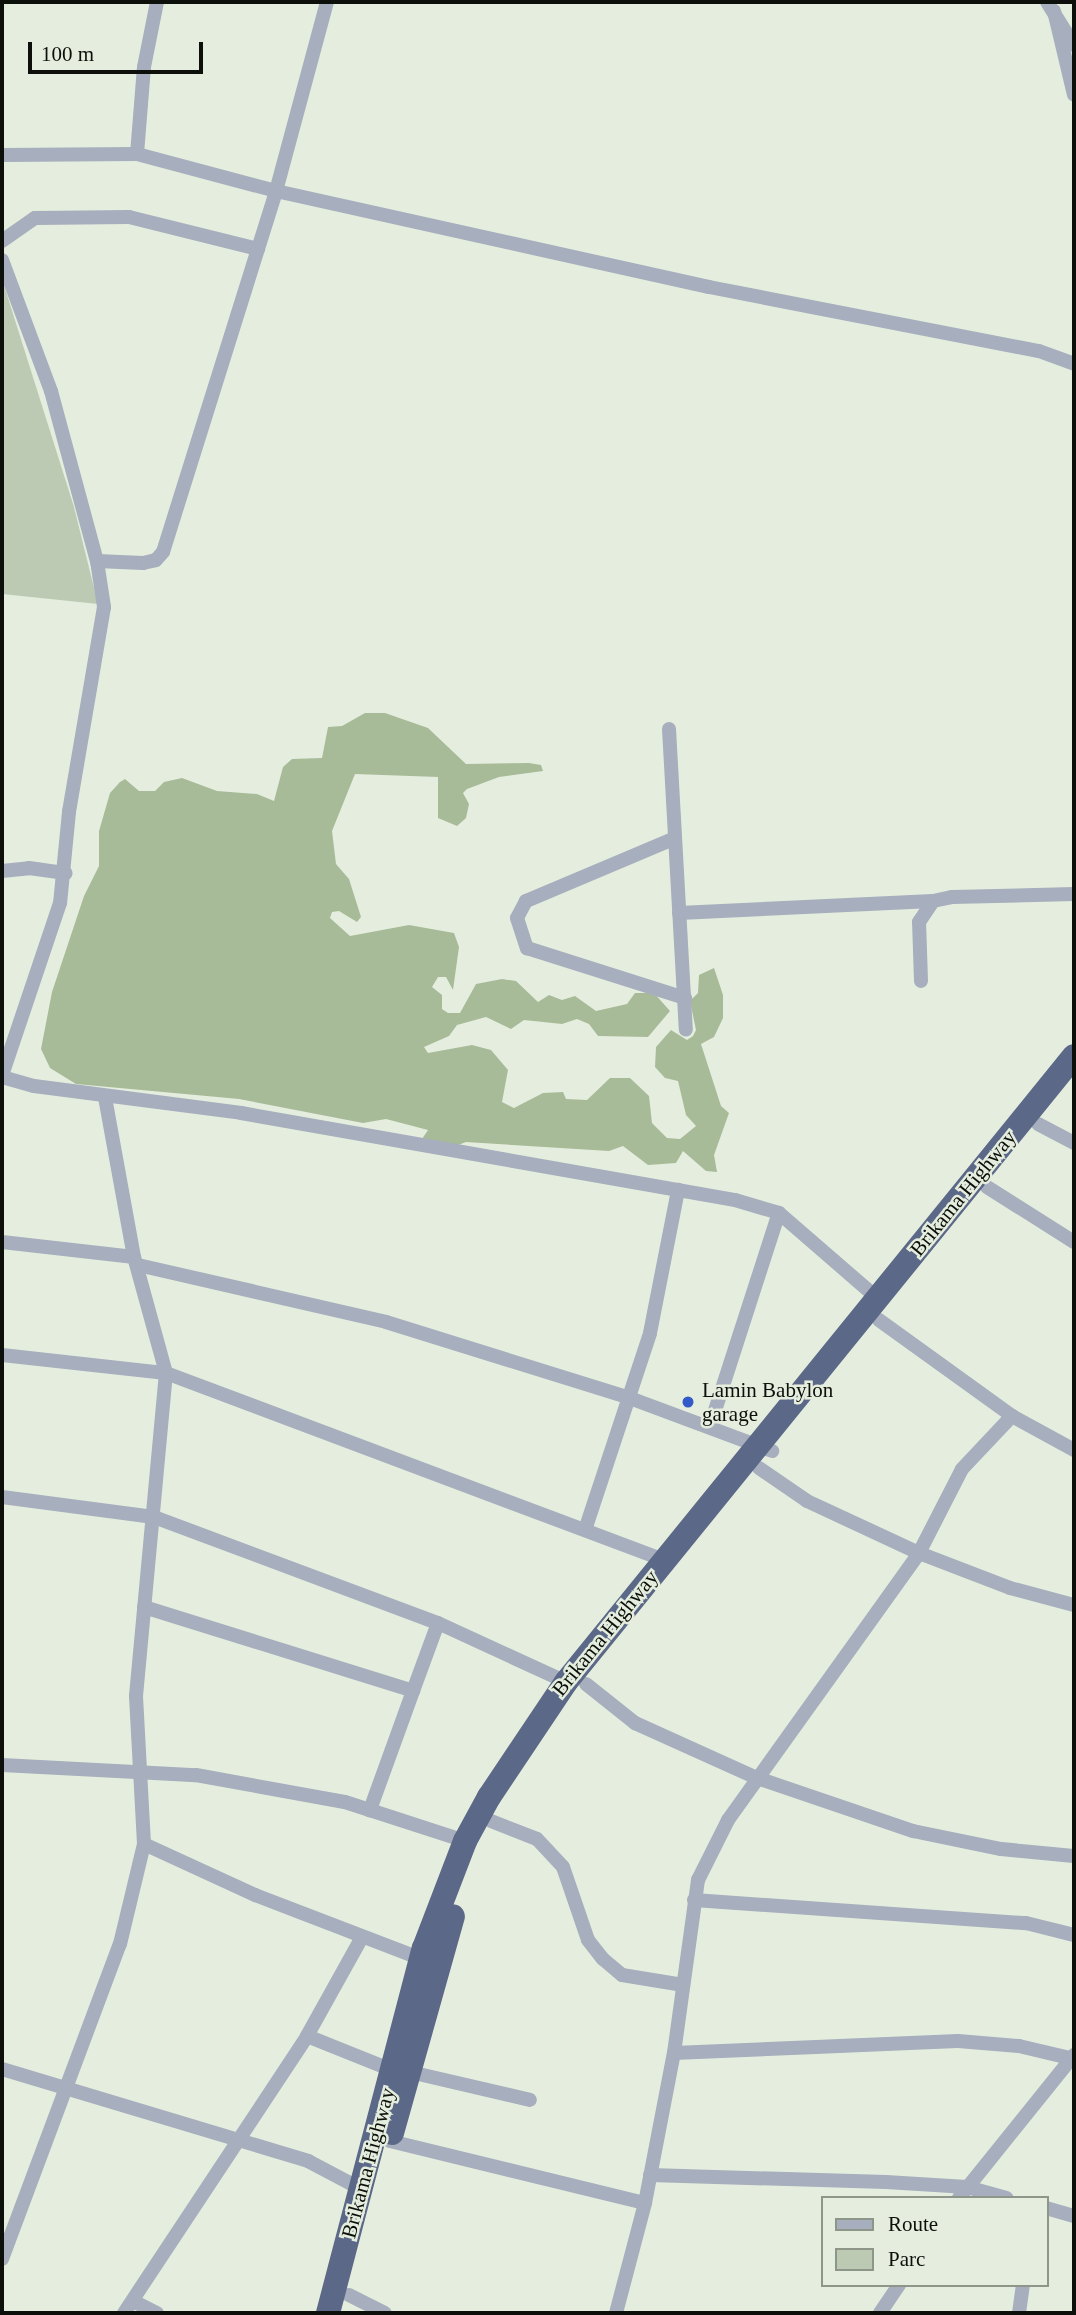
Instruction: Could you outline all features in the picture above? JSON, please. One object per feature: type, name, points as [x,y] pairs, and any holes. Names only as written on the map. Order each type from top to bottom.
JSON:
[{"type":"highway","name":"Brikama Highway","points":[[347,2304],[390,2141],[422,1959],[465,1841],[521,1744],[576,1683],[762,1455],[794,1410],[878,1309],[1074,1056]]},
{"type":"highway","name":"Brikama Highway","points":[[878,1309],[987,1187],[1074,1079]]},
{"type":"highway","name":"Brikama Highway","points":[[328,2313],[360,2189],[455,1909],[491,1821],[557,1718],[576,1683],[664,1560],[762,1455]]},
{"type":"street","points":[[137,154],[144,67],[157,2]]},
{"type":"street","points":[[97,561],[143,563],[156,560],[163,552],[276,191],[327,2]]},
{"type":"street","points":[[1050,7],[1074,46]]},
{"type":"street","points":[[1050,7],[1074,95]]},
{"type":"street","points":[[2,155],[137,154],[276,191],[709,287],[1039,351],[1074,364]]},
{"type":"street","points":[[2,241],[35,218],[129,217],[258,249]]},
{"type":"street","points":[[2,260],[51,391],[97,561],[104,607],[69,812],[66,873],[60,904],[2,1076],[105,1098],[241,1114],[678,1189],[779,1213],[878,1309],[1012,1416],[1074,1450]]},
{"type":"street","points":[[669,729],[673,839],[686,1030]]},
{"type":"street","points":[[673,839],[526,901],[517,918],[527,948],[685,998]]},
{"type":"street","points":[[2,871],[29,867],[66,873]]},
{"type":"street","points":[[679,913],[933,901],[952,897],[1074,894]]},
{"type":"street","points":[[921,981],[919,922],[933,901]]},
{"type":"street","points":[[2,2259],[120,1944],[144,1844],[136,1696],[166,1373],[136,1261],[105,1098]]},
{"type":"street","points":[[1038,1124],[1074,1143]]},
{"type":"street","points":[[987,1187],[1074,1242]]},
{"type":"street","points":[[585,1530],[650,1334],[678,1189]]},
{"type":"street","points":[[710,1426],[779,1213]]},
{"type":"street","points":[[2,1242],[136,1261],[386,1322],[627,1397],[710,1426],[762,1455],[807,1501],[919,1553],[1010,1588],[1074,1605]]},
{"type":"street","points":[[2,1355],[166,1373],[664,1560]]},
{"type":"street","points":[[616,2313],[645,2203],[674,2053],[694,1900],[728,1820],[919,1553],[962,1469],[1012,1416]]},
{"type":"street","points":[[2,1497],[154,1517],[438,1623],[576,1683],[635,1723],[757,1777],[913,1831],[1001,1849],[1074,1856]]},
{"type":"street","points":[[144,1607],[413,1691]]},
{"type":"street","points":[[370,1810],[438,1623]]},
{"type":"street","points":[[2,1765],[196,1775],[370,1810],[465,1841]]},
{"type":"street","points":[[491,1821],[537,1839],[563,1867],[588,1940],[603,1959],[622,1975],[683,1985]]},
{"type":"street","points":[[144,1844],[362,1937],[422,1959]]},
{"type":"street","points":[[694,1900],[1026,1923],[1074,1935]]},
{"type":"street","points":[[158,2313],[129,2307],[307,2036],[362,1937]]},
{"type":"street","points":[[307,2036],[401,2071],[530,2100]]},
{"type":"street","points":[[674,2053],[958,2041],[1018,2046],[1073,2057],[963,2192]]},
{"type":"street","points":[[2,2069],[309,2161],[360,2189]]},
{"type":"street","points":[[390,2141],[645,2203]]},
{"type":"street","points":[[650,2175],[963,2192],[992,2196]]},
{"type":"street","points":[[1048,2209],[1074,2216]]},
{"type":"street","points":[[880,2313],[898,2287]]},
{"type":"street","points":[[1019,2313],[1023,2287]]},
{"type":"street","points":[[347,2304],[385,2313]]},
{"type":"green space","points":[[2,279],[74,507],[98,604],[2,594]]},
{"type":"green space","points":[[365,713],[385,713],[428,728],[466,764],[529,763],[541,765],[543,771],[499,777],[467,789],[463,793],[469,804],[466,818],[457,826],[438,818],[438,777],[355,774],[332,831],[336,864],[349,879],[361,917],[357,922],[339,911],[332,912],[330,918],[350,936],[409,925],[454,933],[459,947],[453,990],[446,977],[438,977],[432,987],[442,995],[442,1009],[448,1013],[460,1013],[476,984],[502,979],[516,981],[538,1002],[549,995],[562,1000],[575,996],[596,1011],[627,1004],[635,993],[654,993],[670,1011],[648,1037],[598,1036],[589,1024],[577,1019],[562,1024],[524,1020],[511,1029],[486,1017],[457,1025],[449,1036],[424,1047],[428,1053],[472,1045],[491,1050],[508,1070],[502,1102],[514,1108],[543,1093],[563,1092],[566,1099],[587,1100],[610,1078],[630,1078],[649,1096],[652,1123],[667,1138],[680,1139],[696,1126],[686,1115],[678,1081],[665,1078],[655,1067],[656,1047],[671,1030],[687,1040],[693,1036],[696,1030],[690,1001],[698,993],[699,975],[714,968],[723,995],[723,1018],[714,1037],[701,1044],[721,1106],[729,1113],[714,1155],[717,1172],[706,1171],[683,1151],[676,1163],[648,1165],[623,1146],[609,1151],[466,1142],[453,1147],[422,1139],[428,1130],[386,1119],[363,1123],[239,1099],[76,1084],[50,1068],[41,1049],[52,992],[84,896],[99,866],[99,831],[110,793],[125,779],[139,791],[155,791],[164,782],[182,778],[217,791],[257,794],[274,801],[283,767],[292,759],[322,758],[328,727],[342,726]]},
{"type":"place","name":"Lamin Babylon garage","points":[[688,1402]]}]
